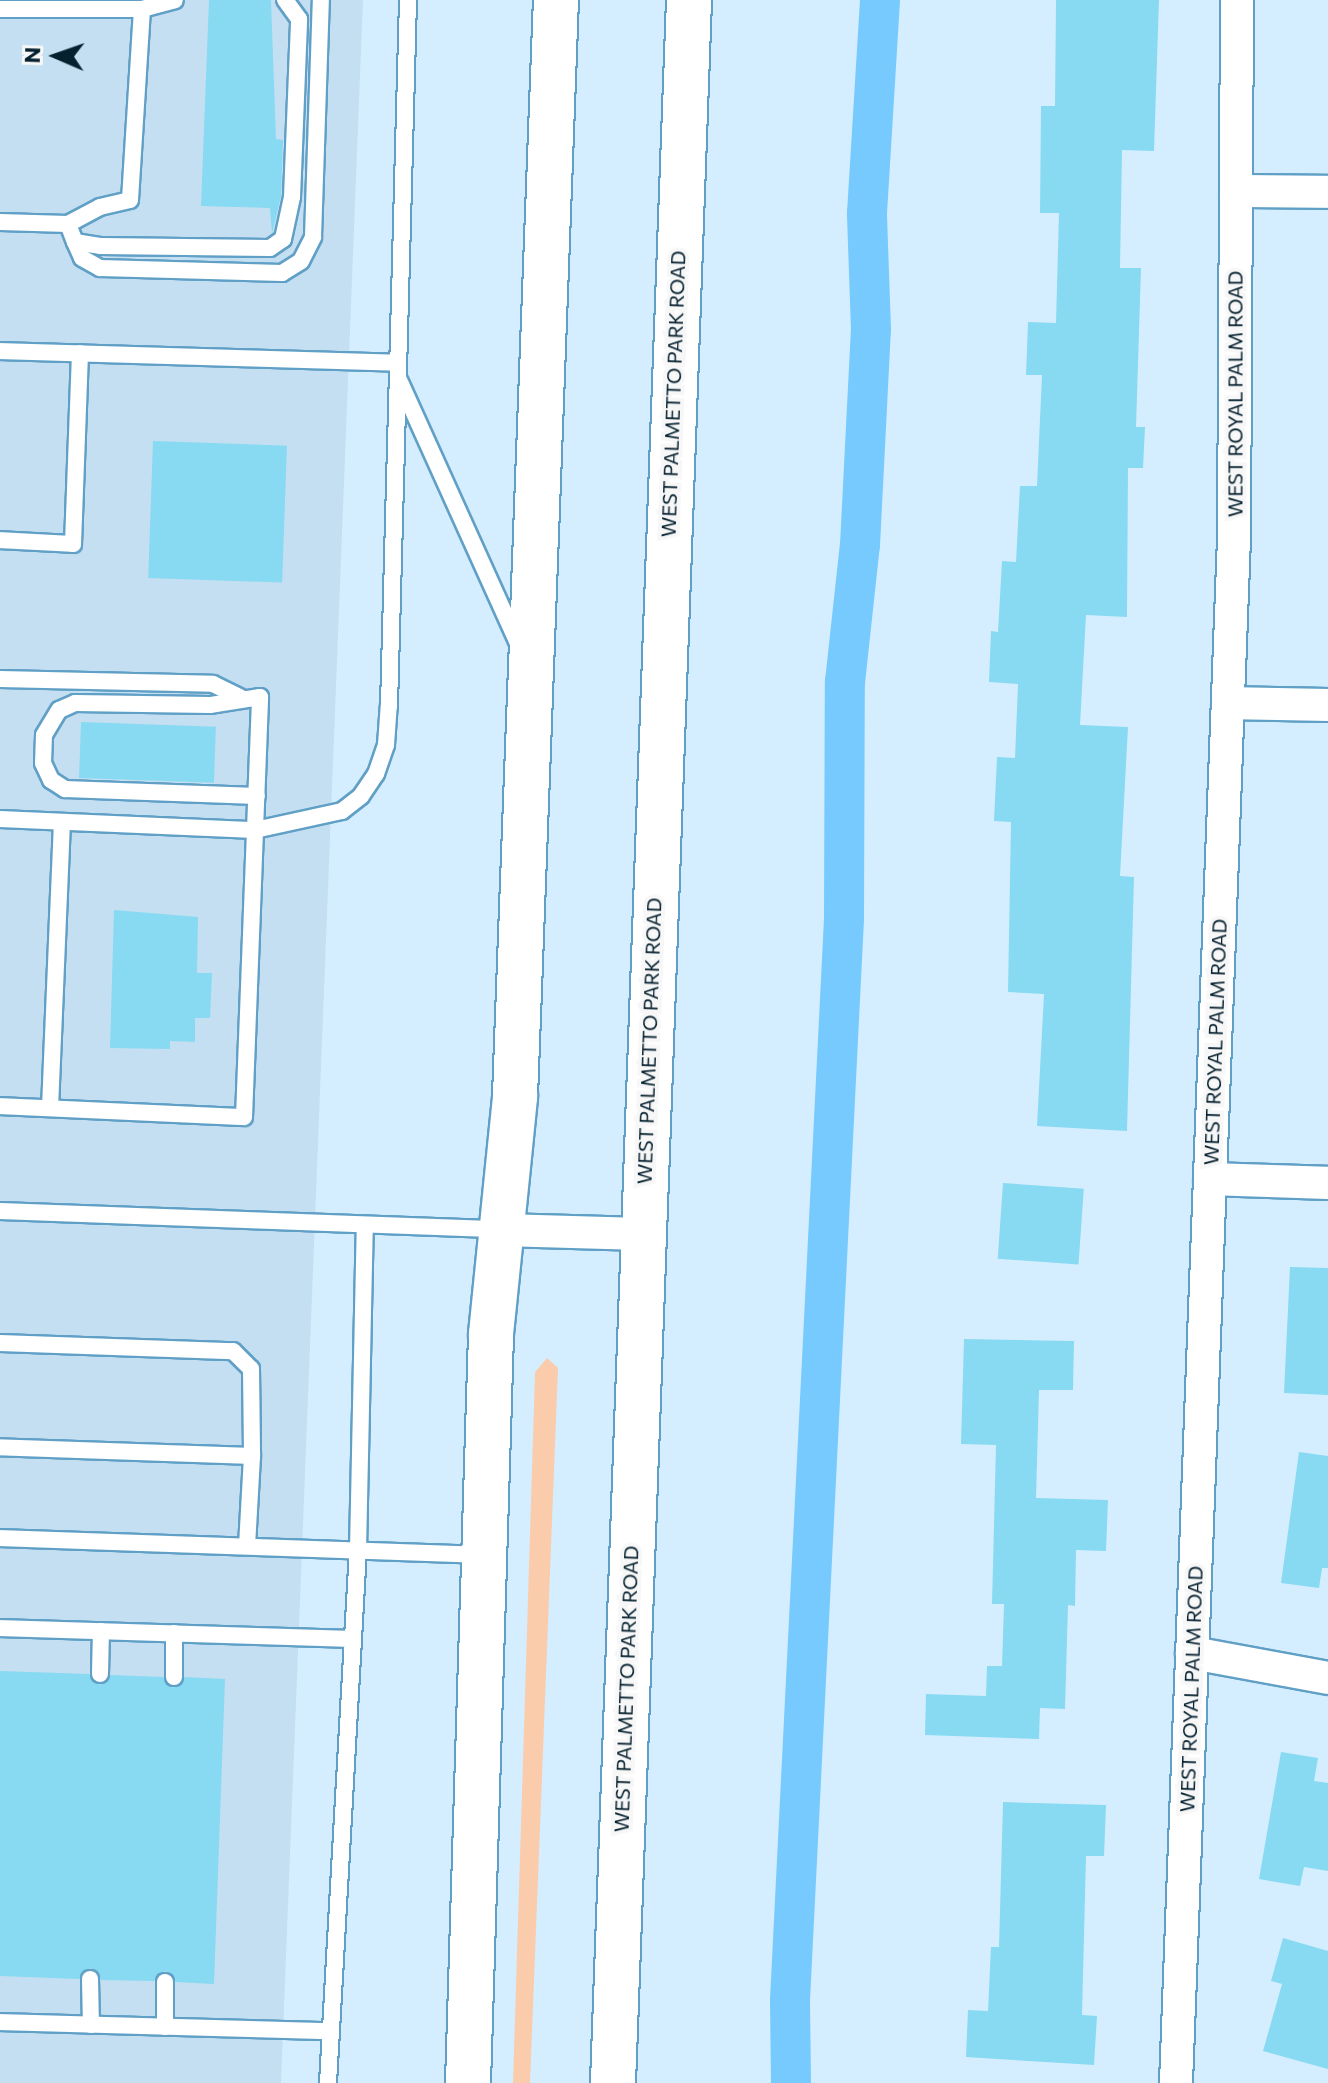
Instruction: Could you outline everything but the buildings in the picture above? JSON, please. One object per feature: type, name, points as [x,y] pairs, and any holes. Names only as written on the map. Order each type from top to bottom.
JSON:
[{"type":"main road","points":[[468,2083],[491,1334],[515,1096],[556,0]]},
{"type":"main road","points":[[659,0],[686,62]]},
{"type":"main road","name":"WEST PALMETTO PARK ROAD","points":[[613,2083],[689,0]]},
{"type":"street","name":"WEST ROYAL PALM ROAD","points":[[1176,2083],[1228,703],[1237,0]]},
{"type":"street","points":[[1236,191],[1328,192]]},
{"type":"street","points":[[1228,703],[1328,705]]},
{"type":"street","points":[[1210,1179],[1328,1183]]},
{"type":"street","points":[[502,1230],[642,1234]]},
{"type":"street","points":[[1192,1653],[1328,1678]]},
{"type":"lane","points":[[0,9],[145,4],[175,0]]},
{"type":"lane","points":[[75,242],[270,248],[283,239],[292,197],[299,19],[285,0]]},
{"type":"lane","points":[[68,224],[82,258],[100,268],[282,273],[301,261],[313,237],[321,0]]},
{"type":"lane","points":[[0,819],[255,830],[342,811],[361,796],[386,745],[408,0]]},
{"type":"lane","points":[[0,222],[68,224],[100,207],[130,200],[145,4]]},
{"type":"lane","points":[[0,351],[398,370]]},
{"type":"lane","points":[[0,540],[73,544],[80,353]]},
{"type":"lane","points":[[398,370],[531,672]]},
{"type":"lane","points":[[0,679],[213,684],[240,697]]},
{"type":"lane","points":[[0,1106],[244,1117],[257,796],[260,697],[240,697],[210,705],[75,703],[50,721],[43,763],[51,780],[65,789],[257,796]]},
{"type":"lane","points":[[50,1108],[62,822]]},
{"type":"lane","points":[[0,1211],[502,1230]]},
{"type":"lane","points":[[328,2083],[358,1550],[365,1225]]},
{"type":"lane","points":[[0,1343],[233,1351],[251,1369],[252,1456],[247,1546]]},
{"type":"lane","points":[[0,1447],[252,1456]]},
{"type":"lane","points":[[0,1538],[485,1555]]},
{"type":"lane","points":[[0,1628],[353,1639]]},
{"type":"lane","points":[[100,1674],[101,1631]]},
{"type":"lane","points":[[174,1633],[174,1677]]},
{"type":"lane","points":[[90,1979],[91,2025]]},
{"type":"lane","points":[[165,1982],[165,2027]]},
{"type":"lane","points":[[0,2022],[331,2031]]},
{"type":"shaded area","points":[[0,0],[363,0],[281,2083],[0,2083]]},
{"type":"shaded area","points":[[547,1358],[558,1368],[530,2083],[513,2083],[535,1372]]},
{"type":"waterway","points":[[791,2083],[790,2000],[844,918],[845,682],[860,545],[871,330],[867,213],[880,0]]}]
